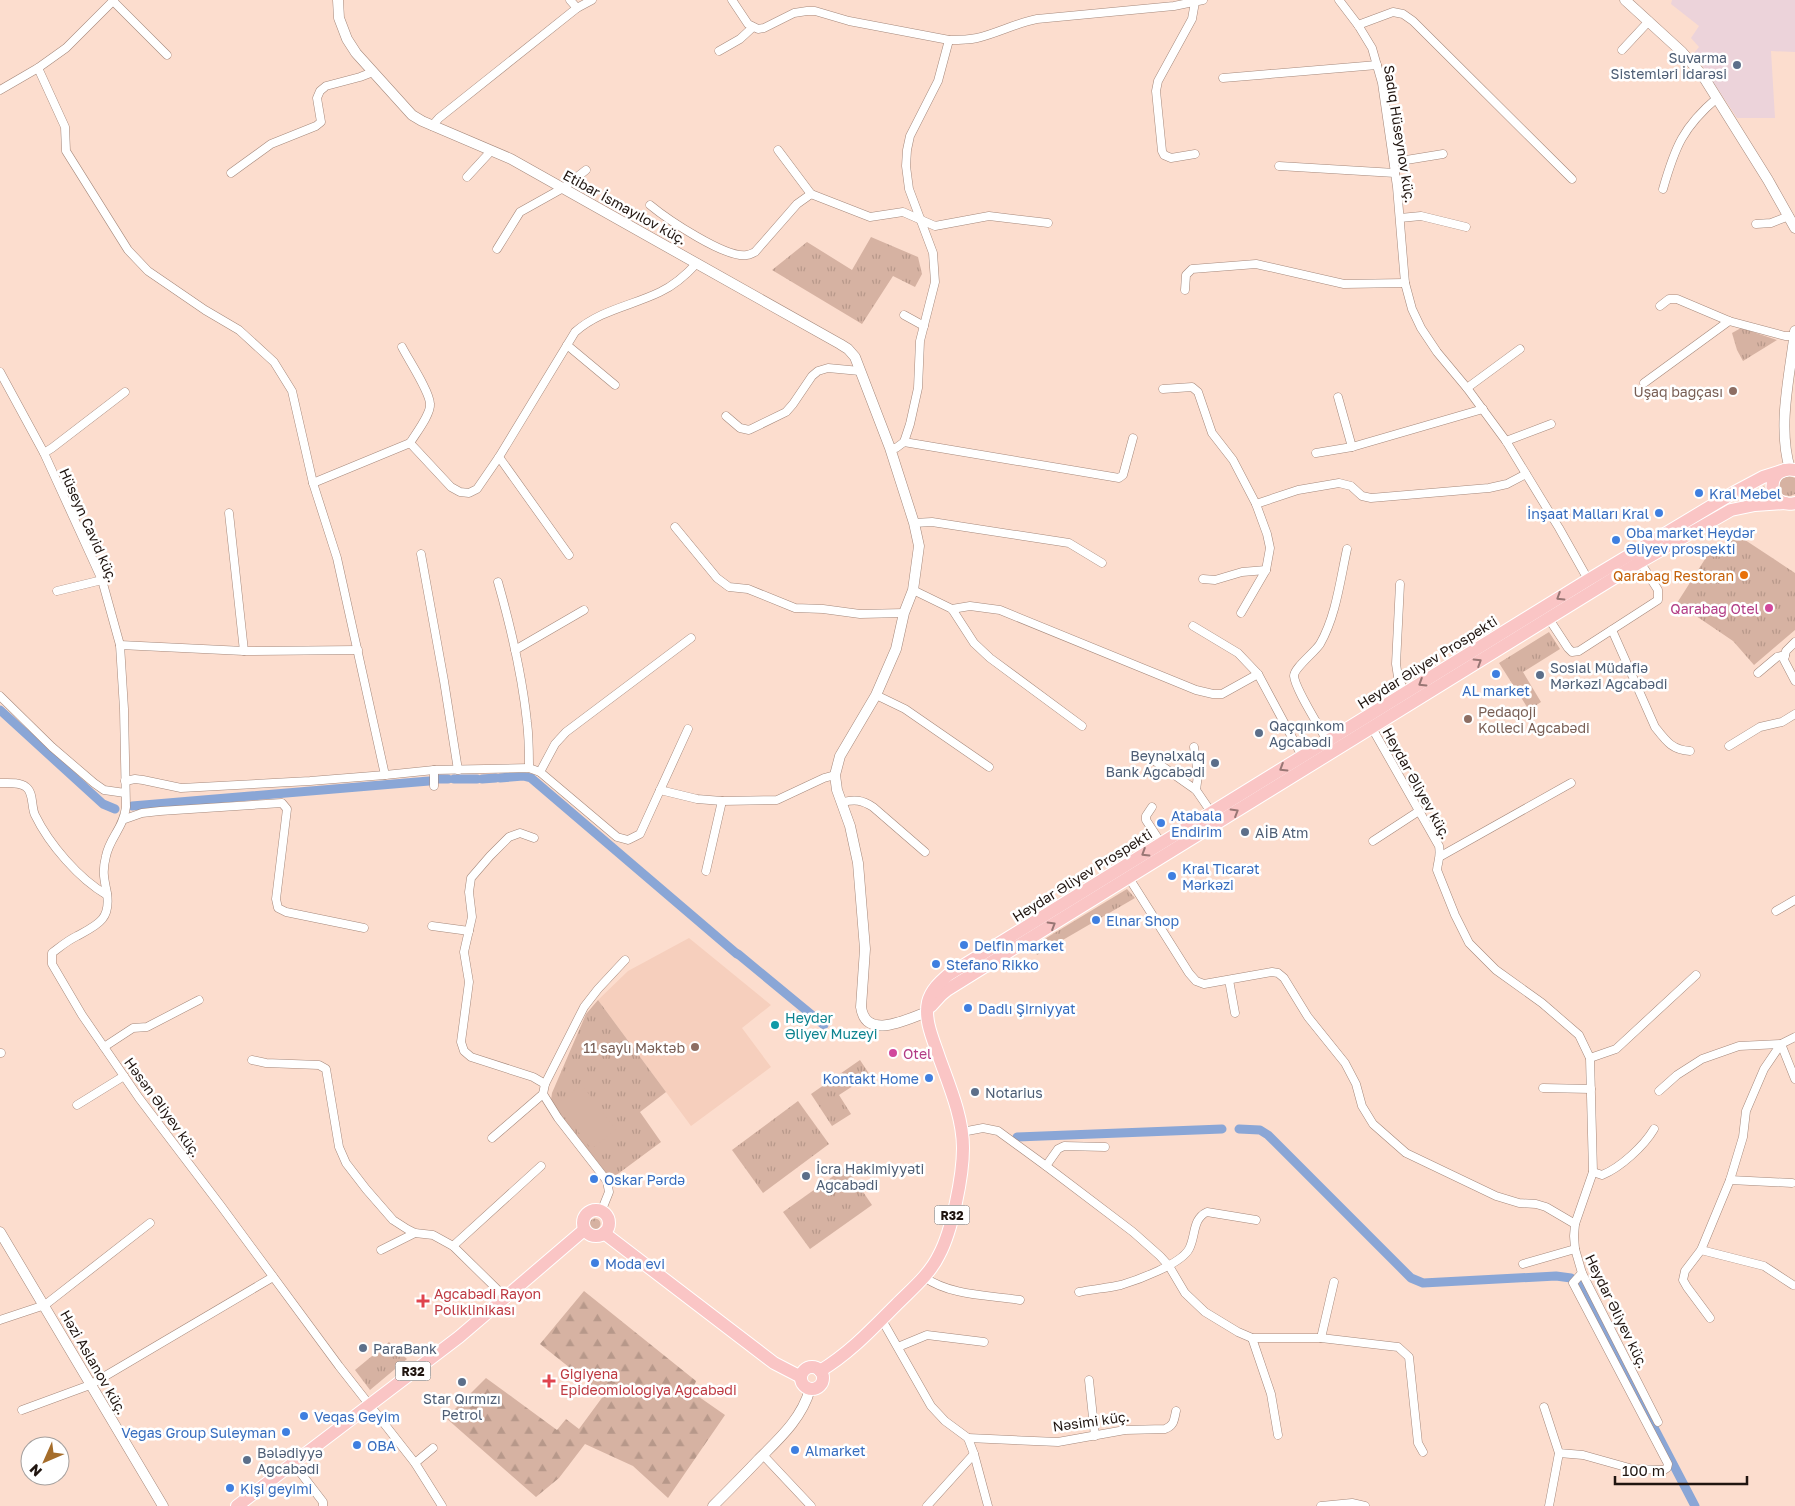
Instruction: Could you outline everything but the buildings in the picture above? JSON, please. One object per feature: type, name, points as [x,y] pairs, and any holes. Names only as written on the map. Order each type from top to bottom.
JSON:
[{"type":"main road","points":[[1790,470],[1776,475],[1772,484],[1776,498],[1791,504]]},
{"type":"main road","name":"Heydar Əliyev Prospekti","points":[[927,1012],[931,993],[948,975],[1405,693],[1591,585],[1733,493],[1763,477],[1790,470]]},
{"type":"main road","points":[[927,1012],[947,990],[1549,619],[1591,585],[1640,562],[1732,510],[1755,505],[1791,504]]},
{"type":"main road","name":"R32","points":[[820,1371],[847,1353],[924,1277],[939,1256],[952,1215],[962,1163],[962,1132],[950,1088],[928,1024],[927,1012]]},
{"type":"main road","points":[[592,1211],[601,1212],[608,1219],[609,1224],[604,1233],[591,1236],[584,1230],[583,1220],[592,1211]]},
{"type":"main road","name":"R32","points":[[237,1506],[459,1337],[584,1230]]},
{"type":"main road","points":[[604,1233],[774,1364],[801,1377],[802,1382],[810,1388],[820,1386],[823,1376],[820,1371],[811,1367],[806,1369],[801,1377]]},
{"type":"street","name":"Etibar İsmayılov küç.","points":[[338,0],[339,18],[347,39],[356,53],[412,115],[432,126],[511,159],[848,349],[855,357],[890,448],[914,523],[919,546],[913,590],[904,613],[896,649],[876,695],[840,756],[836,775],[837,790],[843,802],[850,826],[858,863],[865,949],[862,1013],[872,1025],[880,1026],[927,1012]]},
{"type":"street","points":[[570,0],[577,8]]},
{"type":"street","points":[[432,126],[577,8],[592,0]]},
{"type":"street","points":[[732,0],[748,24],[753,27],[764,28],[794,13],[807,10],[858,23],[949,40],[976,38],[1021,22],[1037,19],[1174,6],[1199,1]]},
{"type":"street","name":"Sadıq Hüseynov küç.","points":[[1339,0],[1358,24],[1372,48],[1382,83],[1394,162],[1405,283],[1412,309],[1421,328],[1506,441],[1591,585]]},
{"type":"street","points":[[1625,0],[1650,21],[1693,64],[1702,76],[1795,228]]},
{"type":"street","points":[[0,90],[38,68],[66,48],[114,1],[167,55]]},
{"type":"street","points":[[1195,154],[1171,158],[1164,155],[1156,91],[1158,81],[1192,19],[1199,1]]},
{"type":"street","points":[[1358,24],[1394,12],[1403,14],[1413,21],[1572,179]]},
{"type":"street","points":[[1622,50],[1650,21]]},
{"type":"street","points":[[719,51],[740,39],[753,27]]},
{"type":"street","points":[[890,448],[896,448],[904,442],[918,388],[920,341],[936,282],[933,253],[910,189],[906,166],[907,150],[910,136],[938,81],[949,40]]},
{"type":"street","points":[[1223,78],[1377,66]]},
{"type":"street","points":[[38,68],[65,127],[66,151],[128,250],[148,271],[205,310],[239,330],[274,362],[292,390],[313,483],[337,558],[385,775]]},
{"type":"street","points":[[231,173],[271,144],[316,126],[320,122],[317,98],[320,91],[326,86],[360,78],[373,72]]},
{"type":"street","points":[[1663,188],[1672,158],[1680,140],[1700,113],[1717,98]]},
{"type":"street","points":[[778,150],[811,194],[870,217],[903,212],[920,221],[936,226],[989,216],[1048,222]]},
{"type":"street","points":[[467,177],[491,151]]},
{"type":"street","points":[[1394,162],[1443,154]]},
{"type":"street","points":[[1279,166],[1395,173]]},
{"type":"street","points":[[497,249],[520,212],[563,188],[586,170]]},
{"type":"street","name":"Etibar İsmayılov küç.","points":[[650,205],[667,219],[715,246],[735,254],[747,255],[755,252],[797,204],[811,194]]},
{"type":"street","points":[[1400,218],[1421,216],[1466,226]]},
{"type":"street","points":[[1756,224],[1771,223],[1789,216]]},
{"type":"street","points":[[410,442],[451,487],[460,492],[469,493],[477,490],[575,332],[586,322],[599,315],[660,292],[678,282],[697,263]]},
{"type":"street","points":[[1185,290],[1186,275],[1192,269],[1256,264],[1344,284],[1405,283]]},
{"type":"street","points":[[1660,306],[1669,299],[1677,299],[1729,321],[1785,336],[1795,333],[1783,434],[1785,453],[1790,470]]},
{"type":"street","points":[[904,315],[924,326]]},
{"type":"street","points":[[1644,383],[1729,321]]},
{"type":"street","points":[[567,345],[615,384]]},
{"type":"street","points":[[313,483],[410,442],[431,405],[428,395],[402,347]]},
{"type":"street","points":[[1467,388],[1520,348]]},
{"type":"street","points":[[726,416],[740,428],[749,430],[786,412],[794,404],[812,376],[818,371],[828,368],[860,370]]},
{"type":"street","name":"Hüseyn Cavid küç.","points":[[0,372],[44,452],[102,580],[120,645],[124,709],[124,819]]},
{"type":"street","points":[[1163,389],[1192,387],[1198,392],[1212,433],[1233,460],[1256,504],[1267,534],[1270,548],[1266,570],[1241,613]]},
{"type":"street","points":[[44,452],[52,448],[124,392]]},
{"type":"street","points":[[1338,397],[1352,447]]},
{"type":"street","points":[[1316,453],[1352,447],[1483,409]]},
{"type":"street","points":[[1506,441],[1551,424]]},
{"type":"street","points":[[904,442],[1119,478],[1123,475],[1132,438]]},
{"type":"street","points":[[499,457],[569,555]]},
{"type":"street","points":[[1256,504],[1298,490],[1339,483],[1350,486],[1362,496],[1371,498],[1489,488],[1507,484],[1526,474]]},
{"type":"street","points":[[229,513],[244,651]]},
{"type":"street","points":[[914,523],[932,522],[1068,542],[1102,563]]},
{"type":"street","points":[[675,527],[718,578],[729,587],[748,589],[795,608],[823,609],[860,614],[904,613]]},
{"type":"street","points":[[1327,741],[1294,678],[1295,671],[1318,646],[1330,626],[1347,549]]},
{"type":"street","points":[[421,554],[458,770]]},
{"type":"street","points":[[1549,619],[1572,652],[1579,652],[1658,600],[1658,590],[1640,562]]},
{"type":"street","points":[[1203,579],[1215,580],[1242,572],[1266,570]]},
{"type":"street","points":[[57,591],[102,580]]},
{"type":"street","points":[[498,582],[516,650],[528,722],[530,768]]},
{"type":"street","points":[[1400,584],[1396,664],[1398,677],[1405,693]]},
{"type":"street","points":[[913,590],[952,609],[974,643],[990,658],[1082,726]]},
{"type":"street","points":[[952,609],[970,606],[1000,610],[1196,690],[1213,694],[1222,694],[1258,674]]},
{"type":"street","points":[[516,650],[584,610]]},
{"type":"street","points":[[1193,626],[1238,653],[1258,674],[1302,756]]},
{"type":"street","points":[[1612,630],[1655,727],[1666,741],[1679,750],[1690,751]]},
{"type":"street","points":[[540,772],[555,744],[566,732],[691,638]]},
{"type":"street","points":[[1795,642],[1790,646],[1785,655],[1786,665],[1795,681]]},
{"type":"street","points":[[120,645],[244,651],[358,650]]},
{"type":"street","points":[[1758,673],[1777,657],[1785,655]]},
{"type":"street","points":[[876,695],[905,709],[989,767]]},
{"type":"street","points":[[0,696],[52,747],[94,783],[104,790],[125,793]]},
{"type":"street","points":[[1729,746],[1760,726],[1782,722],[1795,714]]},
{"type":"street","name":"Heydar Əliyev küç.","points":[[1372,728],[1438,846],[1441,856],[1437,870],[1455,915],[1469,943],[1496,970],[1542,1003],[1579,1035],[1590,1058],[1593,1172],[1575,1224],[1575,1249],[1582,1273],[1658,1422]]},
{"type":"street","points":[[125,781],[135,779],[181,788],[310,781],[434,770],[530,768],[540,772],[617,837],[628,840],[640,834],[688,730]]},
{"type":"street","points":[[1194,747],[1198,775],[1196,790]]},
{"type":"street","points":[[1149,758],[1196,790],[1212,812]]},
{"type":"street","points":[[434,770],[434,786]]},
{"type":"street","points":[[660,790],[697,799],[722,801],[777,800],[836,775]]},
{"type":"street","points":[[1441,856],[1571,782]]},
{"type":"street","points":[[0,783],[22,784],[28,788],[31,793],[34,814],[50,840],[96,889],[107,895]]},
{"type":"street","points":[[706,871],[722,801]]},
{"type":"street","points":[[843,802],[863,801],[873,807],[925,852]]},
{"type":"street","points":[[124,819],[142,813],[160,811],[282,803],[288,809],[276,899],[278,908],[286,912],[364,928]]},
{"type":"street","points":[[1152,807],[1146,816],[1146,820],[1161,843]]},
{"type":"street","points":[[1373,841],[1419,810]]},
{"type":"street","name":"Həsən Əliyev küç.","points":[[124,819],[107,851],[104,863],[103,877],[107,895],[106,912],[103,920],[52,953],[52,964],[82,1015],[124,1076],[339,1366],[415,1462],[442,1506]]},
{"type":"street","points":[[534,838],[520,833],[509,837],[471,878],[469,892],[472,917],[464,952],[469,982],[461,1042],[464,1051],[471,1057],[533,1077],[546,1084]]},
{"type":"street","points":[[1129,878],[1189,973],[1196,981],[1204,984],[1272,972],[1278,973],[1284,978],[1308,1017],[1345,1063],[1356,1084],[1362,1106],[1373,1124],[1406,1153],[1496,1196],[1520,1203],[1546,1207],[1575,1224]]},
{"type":"street","points":[[1776,911],[1795,900]]},
{"type":"street","points":[[432,926],[469,931]]},
{"type":"street","points":[[492,1138],[543,1094],[546,1084],[584,1007],[598,988],[625,960]]},
{"type":"street","points":[[1590,1058],[1616,1049],[1696,975]]},
{"type":"street","points":[[1229,980],[1235,1013]]},
{"type":"street","points":[[104,1047],[133,1028],[147,1027],[199,1000]]},
{"type":"street","points":[[1710,1318],[1686,1287],[1683,1280],[1685,1271],[1701,1250],[1730,1180],[1743,1137],[1746,1111],[1764,1069],[1781,1044],[1795,1036]]},
{"type":"street","points":[[1781,1044],[1795,1079]]},
{"type":"street","points":[[1659,1091],[1702,1059],[1740,1046],[1781,1044]]},
{"type":"street","points":[[252,1060],[319,1065],[326,1069],[337,1138],[346,1163],[393,1220],[415,1233],[433,1235],[453,1246],[505,1297]]},
{"type":"street","points":[[77,1105],[124,1076]]},
{"type":"street","points":[[1543,1088],[1591,1089]]},
{"type":"street","points":[[543,1094],[558,1118],[607,1181],[609,1192],[601,1212]]},
{"type":"street","points":[[962,1132],[983,1128],[998,1132],[1046,1166],[1133,1232],[1160,1256],[1169,1266],[1185,1293],[1204,1312],[1238,1332],[1252,1338],[1320,1338],[1398,1348],[1409,1357],[1418,1443],[1423,1452]]},
{"type":"street","points":[[1593,1172],[1602,1175],[1612,1171],[1641,1146],[1650,1137],[1654,1129]]},
{"type":"street","points":[[1046,1166],[1054,1153],[1064,1146],[1105,1147]]},
{"type":"street","points":[[453,1246],[540,1166]]},
{"type":"street","points":[[1730,1180],[1792,1183]]},
{"type":"street","points":[[1079,1292],[1121,1285],[1180,1260],[1189,1249],[1197,1220],[1207,1212],[1256,1220]]},
{"type":"street","points":[[0,1320],[45,1305],[150,1223]]},
{"type":"street","name":"Həzi Aslanov küç.","points":[[0,1232],[163,1506]]},
{"type":"street","points":[[381,1250],[415,1233]]},
{"type":"street","points":[[1523,1264],[1575,1249]]},
{"type":"street","points":[[1701,1250],[1764,1266],[1793,1285]]},
{"type":"street","points":[[1559,1453],[1583,1455],[1634,1469],[1664,1470],[1668,1464],[1573,1283],[1582,1273]]},
{"type":"street","points":[[22,1410],[90,1385],[273,1277]]},
{"type":"street","points":[[924,1277],[940,1287],[954,1291],[1020,1300]]},
{"type":"street","points":[[1320,1338],[1334,1282]]},
{"type":"street","points":[[882,1320],[932,1406],[945,1421],[968,1438],[988,1506]]},
{"type":"street","points":[[898,1347],[927,1335],[984,1342]]},
{"type":"street","points":[[1252,1338],[1272,1394],[1278,1435]]},
{"type":"street","points":[[1089,1380],[1095,1436]]},
{"type":"street","points":[[713,1506],[783,1436],[800,1414],[807,1401],[810,1388]]},
{"type":"street","points":[[1544,1407],[1559,1453],[1549,1506]]},
{"type":"street","name":"Nəsimi küç.","points":[[968,1438],[1058,1442],[1124,1430],[1165,1429],[1173,1424],[1176,1411]]},
{"type":"street","points":[[415,1462],[432,1448]]},
{"type":"street","points":[[927,1506],[974,1454]]},
{"type":"street","points":[[763,1455],[812,1506]]},
{"type":"street","points":[[294,1463],[323,1502],[323,1506]]},
{"type":"street","points":[[1320,1506],[1352,1503],[1365,1506]]},
{"type":"shaded area","name":"Suvarma Sistemləri İdarəsi","points":[[1672,0],[1795,0],[1795,52],[1771,51],[1775,118],[1737,118],[1694,53],[1699,47],[1691,38],[1699,26],[1671,4]]},
{"type":"shaded area","name":"11 saylı Məktəb","points":[[689,938],[771,1005],[742,1028],[771,1067],[691,1126],[598,1000],[628,971]]},
{"type":"green space","points":[[871,237],[918,257],[922,274],[915,287],[893,276],[862,324],[772,270],[807,242],[852,270]]},
{"type":"green space","points":[[1741,328],[1777,340],[1743,361],[1737,350],[1732,333]]},
{"type":"green space","points":[[1790,476],[1795,478],[1795,494],[1790,496],[1783,495],[1779,488],[1780,482],[1783,477]]},
{"type":"green space","points":[[1764,486],[1768,496],[1744,498]]},
{"type":"green space","points":[[1739,536],[1795,573],[1795,630],[1754,665],[1733,641],[1677,603],[1707,556]]},
{"type":"green space","points":[[1549,632],[1560,649],[1523,672],[1541,702],[1529,710],[1499,663]]},
{"type":"green space","points":[[1127,889],[1135,898],[1037,955],[1033,946]]},
{"type":"green space","points":[[598,1000],[666,1092],[640,1112],[661,1142],[611,1179],[551,1100],[552,1093],[586,1014]]},
{"type":"green space","points":[[860,1060],[870,1075],[839,1095],[851,1114],[832,1126],[811,1094]]},
{"type":"green space","points":[[582,1085],[616,1130],[591,1149],[557,1103]]},
{"type":"green space","points":[[798,1101],[829,1144],[763,1193],[732,1150]]},
{"type":"green space","points":[[846,1167],[872,1205],[810,1249],[783,1212]]},
{"type":"green space","points":[[595,1218],[601,1224],[595,1230],[589,1224]]},
{"type":"green space","points":[[584,1291],[696,1381],[692,1392],[725,1415],[668,1498],[633,1466],[585,1444],[559,1478],[536,1497],[446,1418],[486,1378],[557,1430],[566,1419],[579,1429],[604,1395],[540,1344]]},
{"type":"green space","points":[[389,1342],[407,1359],[370,1390],[355,1370]]},
{"type":"waterway","points":[[0,710],[103,804],[115,809]]},
{"type":"waterway","points":[[500,778],[523,776],[531,778],[737,954]]},
{"type":"waterway","points":[[482,779],[496,778]]},
{"type":"waterway","points":[[437,779],[448,779]]},
{"type":"waterway","points":[[454,779],[477,779]]},
{"type":"waterway","points":[[132,806],[429,781]]},
{"type":"waterway","points":[[738,954],[824,1025]]},
{"type":"waterway","points":[[1017,1137],[1222,1129]]},
{"type":"waterway","points":[[1239,1129],[1260,1130],[1268,1135],[1411,1278],[1423,1283],[1556,1276],[1571,1278]]},
{"type":"waterway","points":[[1579,1284],[1695,1506]]},
{"type":"place","name":"Suvarma Sistemləri İdarəsi","points":[[1737,65]]},
{"type":"place","name":"Uşaq bağçası","points":[[1733,391]]},
{"type":"place","name":"Kral Mebel","points":[[1699,493]]},
{"type":"place","name":"İnşaat Malları Kral","points":[[1659,513]]},
{"type":"place","name":"Oba market Heydər Əliyev prospekti","points":[[1616,540]]},
{"type":"place","name":"Qarabağ Restoran","points":[[1744,575]]},
{"type":"place","name":"Qarabağ Otel","points":[[1769,608]]},
{"type":"place","name":"AL market","points":[[1496,674]]},
{"type":"place","name":"Sosial Müdafiə Mərkəzi Ağcabədi","points":[[1540,675]]},
{"type":"place","name":"Pedaqoji Kolleci Ağcabədi","points":[[1468,719]]},
{"type":"place","name":"Qaçqınkom Ağcabədi","points":[[1259,733]]},
{"type":"place","name":"Beynəlxalq Bank Ağcabədi","points":[[1215,763]]},
{"type":"place","name":"Atabala Endirim","points":[[1161,823]]},
{"type":"place","name":"AİB Atm","points":[[1245,832]]},
{"type":"place","name":"Kral Ticarət Mərkəzi","points":[[1172,876]]},
{"type":"place","name":"Elnar Shop","points":[[1096,920]]},
{"type":"place","name":"Delfin market","points":[[964,945]]},
{"type":"place","name":"Stefano Rikko","points":[[936,964]]},
{"type":"place","name":"Dadlı Şirniyyat","points":[[968,1008]]},
{"type":"place","name":"Heydər Əliyev Muzeyi","points":[[775,1025]]},
{"type":"place","name":"11 saylı Məktəb","points":[[695,1047]]},
{"type":"place","name":"Otel","points":[[893,1053]]},
{"type":"place","name":"Kontakt Home","points":[[929,1078]]},
{"type":"place","name":"Notarius","points":[[975,1092]]},
{"type":"place","name":"İcra Hakimiyyəti Ağcabədi","points":[[806,1176]]},
{"type":"place","name":"Oskar Pərdə","points":[[594,1179]]},
{"type":"place","name":"Moda evi","points":[[595,1263]]},
{"type":"place","name":"Ağcabədi Rayon Poliklinikası","points":[[423,1301]]},
{"type":"place","name":"ParaBank","points":[[363,1348]]},
{"type":"place","name":"Gigiyena Epideomiologiya Ağcabədi","points":[[549,1381]]},
{"type":"place","name":"Star Qırmızı Petrol","points":[[462,1382]]},
{"type":"place","name":"Veqas Geyim","points":[[304,1416]]},
{"type":"place","name":"Vegas Group Suleyman","points":[[286,1432]]},
{"type":"place","name":"OBA","points":[[357,1445]]},
{"type":"place","name":"Almarket","points":[[795,1450]]},
{"type":"place","name":"Bələdiyyə Ağcabədi","points":[[247,1460]]},
{"type":"place","name":"Kişi geyimi","points":[[230,1488]]}]
